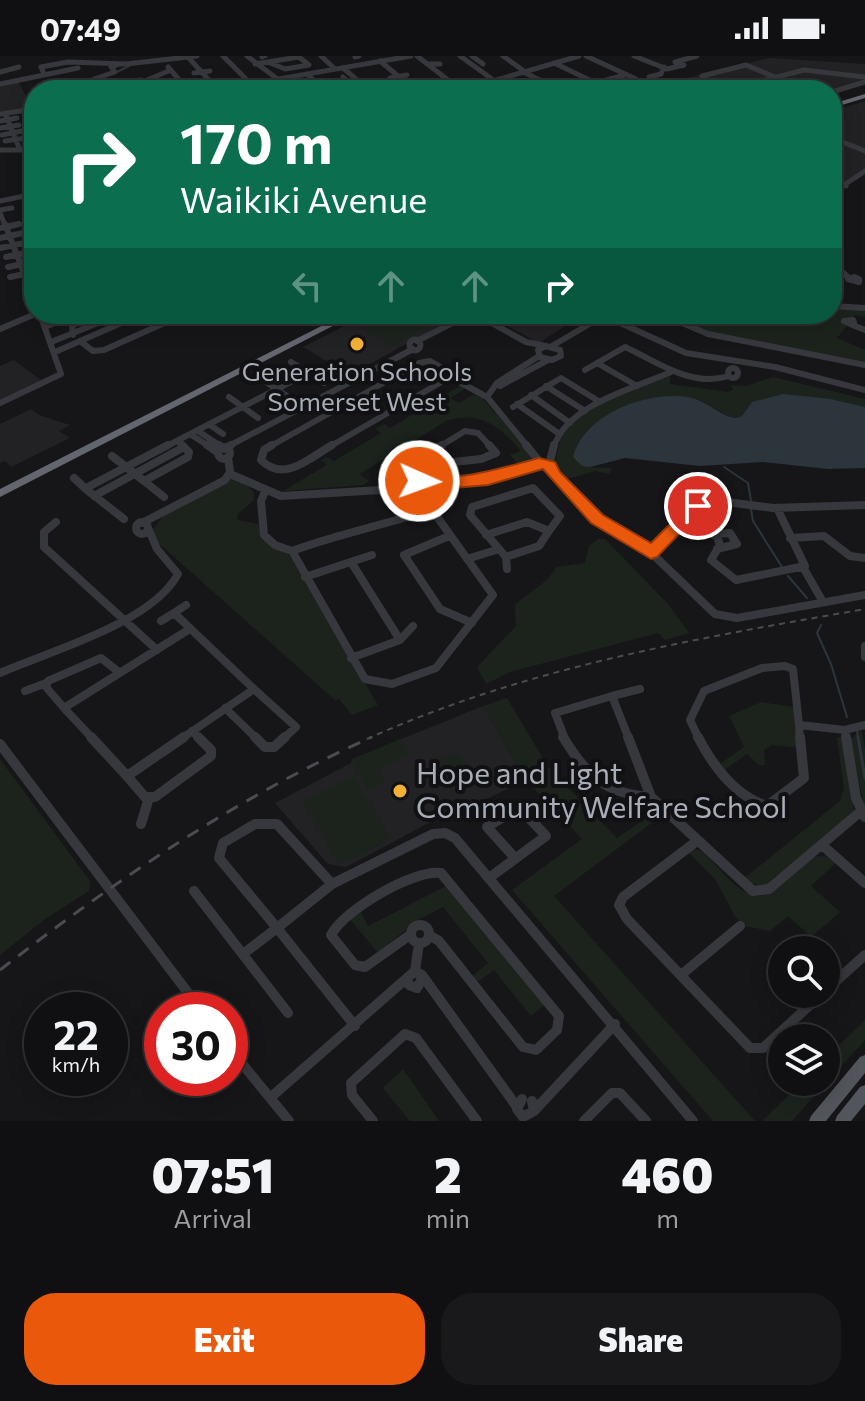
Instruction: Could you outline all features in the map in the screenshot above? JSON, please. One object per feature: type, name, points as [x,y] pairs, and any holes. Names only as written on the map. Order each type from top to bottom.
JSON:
[{"type":"highway","points":[[842,101],[865,94]]},
{"type":"highway","points":[[0,484],[317,324]]},
{"type":"highway","points":[[0,493],[332,324]]},
{"type":"main road","points":[[816,1121],[865,1062]]},
{"type":"main road","points":[[842,1121],[865,1092]]},
{"type":"street","points":[[134,56],[138,62]]},
{"type":"street","points":[[97,70],[123,60],[138,62],[197,56]]},
{"type":"street","points":[[223,56],[247,80]]},
{"type":"street","points":[[247,56],[280,78]]},
{"type":"street","points":[[321,56],[335,69]]},
{"type":"street","points":[[360,56],[372,63]]},
{"type":"street","points":[[270,80],[409,56]]},
{"type":"street","points":[[417,56],[448,80]]},
{"type":"street","points":[[463,67],[482,63],[472,56]]},
{"type":"street","points":[[546,56],[590,80]]},
{"type":"street","points":[[454,59],[462,57],[492,80],[579,56]]},
{"type":"street","points":[[586,56],[631,77],[607,80]]},
{"type":"street","points":[[188,57],[206,80]]},
{"type":"street","points":[[255,64],[300,57],[310,64],[282,69],[268,62]]},
{"type":"street","points":[[497,59],[504,57],[541,80]]},
{"type":"street","points":[[164,58],[180,80]]},
{"type":"street","points":[[642,60],[649,58]]},
{"type":"street","points":[[680,59],[698,58]]},
{"type":"street","points":[[591,63],[605,59]]},
{"type":"street","points":[[634,59],[661,66]]},
{"type":"street","points":[[651,69],[684,65],[680,59]]},
{"type":"street","points":[[44,74],[40,68],[115,72],[112,66],[123,60]]},
{"type":"street","points":[[327,62],[337,60]]},
{"type":"street","points":[[380,61],[404,80]]},
{"type":"street","points":[[188,66],[202,63]]},
{"type":"street","points":[[417,64],[442,66],[436,71],[424,71]]},
{"type":"street","points":[[507,67],[524,64]]},
{"type":"street","points":[[707,80],[702,75],[740,65],[782,80]]},
{"type":"street","points":[[226,68],[233,66]]},
{"type":"street","points":[[649,77],[663,72],[661,66]]},
{"type":"street","points":[[300,67],[314,80]]},
{"type":"street","points":[[381,70],[399,67]]},
{"type":"street","points":[[561,71],[575,67]]},
{"type":"street","points":[[0,84],[7,80],[78,68]]},
{"type":"street","points":[[343,68],[358,80]]},
{"type":"street","points":[[0,72],[19,70],[24,79]]},
{"type":"street","points":[[94,80],[97,70]]},
{"type":"street","points":[[141,80],[171,70]]},
{"type":"street","points":[[473,74],[490,70]]},
{"type":"street","points":[[770,80],[807,70],[865,79]]},
{"type":"street","points":[[194,73],[210,71]]},
{"type":"street","points":[[346,80],[343,77],[361,72]]},
{"type":"street","points":[[234,75],[241,74]]},
{"type":"street","points":[[575,79],[591,74]]},
{"type":"street","points":[[393,80],[407,75]]},
{"type":"street","points":[[528,80],[545,76]]},
{"type":"street","points":[[442,80],[456,78]]},
{"type":"street","points":[[212,80],[217,79]]},
{"type":"street","points":[[842,88],[865,79]]},
{"type":"street","points":[[2,114],[24,111]]},
{"type":"street","points":[[2,114],[17,143]]},
{"type":"street","points":[[0,121],[18,122],[17,143]]},
{"type":"street","points":[[17,143],[22,131]]},
{"type":"street","points":[[2,135],[17,143]]},
{"type":"street","points":[[2,135],[24,146]]},
{"type":"street","points":[[842,140],[865,149]]},
{"type":"street","points":[[4,152],[24,141]]},
{"type":"street","points":[[842,188],[865,171]]},
{"type":"street","points":[[842,184],[846,186]]},
{"type":"street","points":[[0,201],[24,196]]},
{"type":"street","points":[[1,215],[12,208]]},
{"type":"street","points":[[1,215],[15,216]]},
{"type":"street","points":[[1,215],[3,227],[10,236],[24,274],[10,277]]},
{"type":"street","points":[[3,227],[19,224]]},
{"type":"street","points":[[0,238],[23,233]]},
{"type":"street","points":[[0,248],[24,243]]},
{"type":"street","points":[[6,257],[24,253]]},
{"type":"street","points":[[8,267],[24,263]]},
{"type":"street","points":[[842,272],[849,278]]},
{"type":"street","points":[[842,302],[865,308]]},
{"type":"street","points":[[0,329],[24,319]]},
{"type":"street","points":[[0,403],[59,377],[62,372],[43,324]]},
{"type":"street","points":[[45,327],[52,324]]},
{"type":"street","points":[[73,335],[72,326],[75,324]]},
{"type":"street","points":[[51,342],[98,324]]},
{"type":"street","points":[[55,352],[119,324]]},
{"type":"street","points":[[80,341],[100,352],[162,324]]},
{"type":"street","points":[[225,454],[240,440],[453,324]]},
{"type":"street","points":[[491,324],[526,342],[561,350]]},
{"type":"street","points":[[487,397],[549,346],[595,324]]},
{"type":"street","points":[[492,390],[548,360],[559,358],[561,350],[600,324]]},
{"type":"street","points":[[625,324],[686,353],[775,367],[865,388]]},
{"type":"street","points":[[689,324],[708,334],[865,365]]},
{"type":"street","points":[[855,326],[865,330]]},
{"type":"street","points":[[526,342],[548,360]]},
{"type":"street","points":[[585,370],[625,347],[671,372],[720,379],[729,376]]},
{"type":"street","points":[[450,377],[286,472],[271,470],[261,460],[264,450],[419,363],[430,361],[448,371],[450,377],[487,397],[597,519],[635,539],[702,605],[721,616],[737,618],[865,595]]},
{"type":"street","points":[[291,362],[324,383]]},
{"type":"street","points":[[597,363],[637,386]]},
{"type":"street","points":[[194,432],[225,454],[230,474],[264,494],[281,496],[488,480],[545,462],[558,433],[585,411],[671,372]]},
{"type":"street","points":[[90,493],[135,474],[194,432],[308,373]]},
{"type":"street","points":[[558,433],[515,406],[564,378],[600,402]]},
{"type":"street","points":[[266,382],[293,400]]},
{"type":"street","points":[[546,386],[585,411]]},
{"type":"street","points":[[531,395],[570,423]]},
{"type":"street","points":[[229,397],[258,418]]},
{"type":"street","points":[[210,425],[223,434]]},
{"type":"street","points":[[385,478],[417,463],[465,431],[478,433],[496,453],[481,459],[417,463]]},
{"type":"street","points":[[90,493],[126,467],[180,444]]},
{"type":"street","points":[[144,481],[188,457],[189,452],[180,444]]},
{"type":"street","points":[[112,456],[164,497]]},
{"type":"street","points":[[292,551],[351,658],[369,681],[382,685],[397,683],[436,668],[491,600],[492,594],[430,510],[420,486],[417,463]]},
{"type":"street","points":[[0,673],[124,621],[157,600],[177,582],[178,574],[145,528],[162,513],[230,474]]},
{"type":"street","points":[[74,478],[124,519]]},
{"type":"street","points":[[531,488],[559,513],[560,520],[539,546],[506,557],[496,550],[470,515],[470,509],[531,488]]},
{"type":"street","points":[[264,494],[261,501],[264,535],[275,545],[292,551],[346,531],[382,526],[430,510]]},
{"type":"street","points":[[651,553],[687,520],[703,499],[777,508],[865,505]]},
{"type":"street","points":[[777,508],[790,538],[804,559],[803,567],[823,602]]},
{"type":"street","points":[[486,535],[533,520],[549,531]]},
{"type":"street","points":[[687,520],[714,534],[720,541],[711,560],[736,580],[803,567]]},
{"type":"street","points":[[56,522],[44,532],[44,547],[157,650]]},
{"type":"street","points":[[714,534],[730,533],[737,544],[717,549]]},
{"type":"street","points":[[449,536],[408,550],[404,556],[440,609],[472,623]]},
{"type":"street","points":[[790,538],[829,536],[838,541],[850,556],[865,558]]},
{"type":"street","points":[[467,559],[496,550]]},
{"type":"street","points":[[305,577],[372,555]]},
{"type":"street","points":[[506,557],[507,569]]},
{"type":"street","points":[[351,562],[400,640]]},
{"type":"street","points":[[161,621],[186,605]]},
{"type":"street","points":[[174,613],[188,630],[296,727],[274,747],[265,747],[225,708]]},
{"type":"street","points":[[351,658],[400,640],[413,626]]},
{"type":"street","points":[[64,708],[188,630]]},
{"type":"street","points":[[865,646],[865,657]]},
{"type":"street","points":[[25,691],[101,658],[120,673]]},
{"type":"street","points":[[784,665],[793,669],[799,725],[804,778],[767,806],[756,804],[711,763],[690,720],[698,697],[704,691],[752,671],[784,665]]},
{"type":"street","points":[[46,683],[64,708],[149,798]]},
{"type":"street","points":[[127,776],[254,689]]},
{"type":"street","points":[[640,689],[558,711],[553,715],[574,753],[609,789],[651,797]]},
{"type":"street","points":[[612,696],[651,797],[744,887],[758,892],[769,889],[863,814],[845,730]]},
{"type":"street","points":[[799,725],[845,730],[865,725]]},
{"type":"street","points":[[141,824],[149,798],[211,756],[211,750],[192,731]]},
{"type":"street","points":[[0,744],[187,992]]},
{"type":"street","points":[[489,878],[515,858],[546,834],[522,808],[490,822],[489,830],[515,858]]},
{"type":"street","points":[[332,884],[277,824],[255,823],[223,843],[219,858],[355,1026]]},
{"type":"street","points":[[243,954],[332,884],[441,832],[455,838],[615,1024],[693,1121]]},
{"type":"street","points":[[697,841],[623,897],[619,905],[627,919],[745,1045],[758,1050],[806,1008]]},
{"type":"street","points":[[822,845],[865,883]]},
{"type":"street","points":[[415,980],[415,939],[412,928],[420,924],[439,941],[523,1047],[536,1050],[557,1030],[561,1019],[438,871],[428,871],[356,909],[331,933],[355,965],[365,967],[400,938],[415,939],[429,935]]},
{"type":"street","points":[[194,891],[288,1013]]},
{"type":"street","points":[[681,975],[740,926]]},
{"type":"street","points":[[840,978],[865,955]]},
{"type":"street","points":[[415,980],[433,994],[506,1090],[527,1109],[546,1096],[615,1024]]},
{"type":"street","points":[[270,1098],[393,991],[415,980]]},
{"type":"street","points":[[373,1121],[352,1095],[351,1083],[398,1036],[409,1034],[416,1038],[477,1121]]},
{"type":"street","points":[[248,1071],[289,1121]]},
{"type":"street","points":[[584,1121],[612,1093],[620,1093],[646,1121]]},
{"type":"shaded area","points":[[769,58],[865,64],[865,84],[842,88],[842,80],[677,80]]},
{"type":"shaded area","points":[[18,81],[24,92],[24,108],[0,113],[0,85]]},
{"type":"shaded area","points":[[865,101],[865,171],[842,186],[842,108]]},
{"type":"shaded area","points":[[842,308],[865,309],[865,317],[856,315],[837,338],[865,350],[865,363],[705,332],[687,324],[842,324]]},
{"type":"shaded area","name":"Generation Schools Somerset West","points":[[348,324],[442,324],[350,375],[303,347]]},
{"type":"shaded area","points":[[358,324],[432,324],[393,346]]},
{"type":"shaded area","points":[[504,324],[568,324],[539,343]]},
{"type":"shaded area","points":[[14,360],[42,381],[0,400],[0,366]]},
{"type":"shaded area","points":[[670,376],[670,384],[728,392],[733,390],[731,385],[746,386],[773,377],[865,399],[865,407],[831,399],[752,402],[737,418],[692,398],[666,397],[640,401],[615,411],[594,426],[573,457],[590,467],[612,468],[609,474],[595,471],[564,480],[555,466],[561,439],[569,427],[594,408]]},
{"type":"shaded area","points":[[460,386],[465,389],[450,398],[459,403],[474,394],[482,398],[530,452],[532,463],[519,466],[510,455],[521,451],[488,422],[458,418],[446,421],[360,474],[369,481],[363,485],[283,491],[327,465],[321,460],[327,457],[334,461],[381,433],[375,429],[384,424],[390,428]]},
{"type":"shaded area","points":[[783,394],[831,399],[865,407],[865,468],[828,469],[763,462],[700,466],[625,458],[590,467],[582,466],[573,457],[590,428],[621,408],[639,401],[658,397],[692,398],[737,418],[752,402]]},
{"type":"shaded area","points":[[31,409],[39,415],[70,425],[59,431],[70,438],[11,467],[5,461],[0,463],[0,424]]},
{"type":"shaded area","points":[[231,479],[242,481],[254,492],[254,500],[238,514],[237,520],[258,524],[263,538],[289,555],[378,705],[352,715],[339,699],[336,701],[155,540],[153,529],[165,514]]},
{"type":"shaded area","points":[[598,539],[605,539],[668,604],[689,633],[665,640],[658,633],[510,672],[486,684],[477,667],[516,626],[515,605],[543,583],[556,567],[585,563],[589,546]]},
{"type":"shaded area","points":[[507,698],[548,767],[617,838],[655,812],[657,819],[554,896],[755,1121],[713,1121],[512,890],[582,839],[526,780],[483,706]]},
{"type":"shaded area","points":[[761,702],[794,707],[799,748],[772,745],[764,750],[765,765],[759,765],[747,754],[723,771],[717,766],[744,747],[729,716]]},
{"type":"shaded area","name":"Hope and Light Community Welfare School","points":[[483,706],[526,780],[449,817],[444,815],[346,867],[328,864],[275,803],[351,763],[352,759]]},
{"type":"shaded area","points":[[861,729],[865,749],[865,810],[850,740]]},
{"type":"shaded area","points":[[837,737],[842,738],[854,811],[764,887],[742,880],[840,801],[844,789]]},
{"type":"shaded area","points":[[400,739],[410,754],[378,770],[385,782],[367,790],[352,760]]},
{"type":"shaded area","points":[[458,751],[470,768],[442,782],[430,764]]},
{"type":"shaded area","points":[[0,759],[90,881],[89,891],[45,919],[0,955]]},
{"type":"shaded area","points":[[353,777],[392,839],[339,866],[303,801]]},
{"type":"shaded area","points":[[693,849],[702,851],[733,883],[754,895],[766,895],[804,863],[814,857],[825,856],[837,862],[811,886],[840,912],[812,936],[788,916],[770,931],[745,926],[735,916],[715,879],[688,852]]},
{"type":"shaded area","points":[[448,885],[546,1004],[531,1016],[494,970],[476,983],[471,977],[488,963],[443,907],[416,921],[378,953],[349,918],[360,910],[368,926]]},
{"type":"shaded area","points":[[865,1020],[865,1040],[840,1068],[840,1044]]},
{"type":"shaded area","points":[[403,1069],[439,1121],[410,1121],[383,1088]]},
{"type":"shaded area","points":[[788,1096],[815,1096],[792,1121],[762,1121]]},
{"type":"waterway","points":[[117,72],[129,66]]},
{"type":"waterway","points":[[724,467],[748,483],[751,501]]},
{"type":"waterway","points":[[751,509],[753,521],[782,567]]},
{"type":"waterway","points":[[788,576],[807,598]]},
{"type":"waterway","points":[[821,625],[817,633],[831,664],[847,717]]},
{"type":"waterway","points":[[857,731],[858,739]]},
{"type":"waterway","points":[[858,737],[865,778]]},
{"type":"railway","points":[[367,739],[427,714],[550,674],[674,644],[865,609]]},
{"type":"railway","points":[[0,970],[88,904],[179,842],[273,786],[372,737]]},
{"type":"place","name":"Generation Schools Somerset West","points":[[357,344]]},
{"type":"place","name":"Hope and Light Community Welfare School","points":[[400,791]]},
{"type":"route","points":[[419,481],[441,484],[488,480],[539,463],[549,465],[553,474],[597,519],[635,539],[651,553],[698,506]]}]
